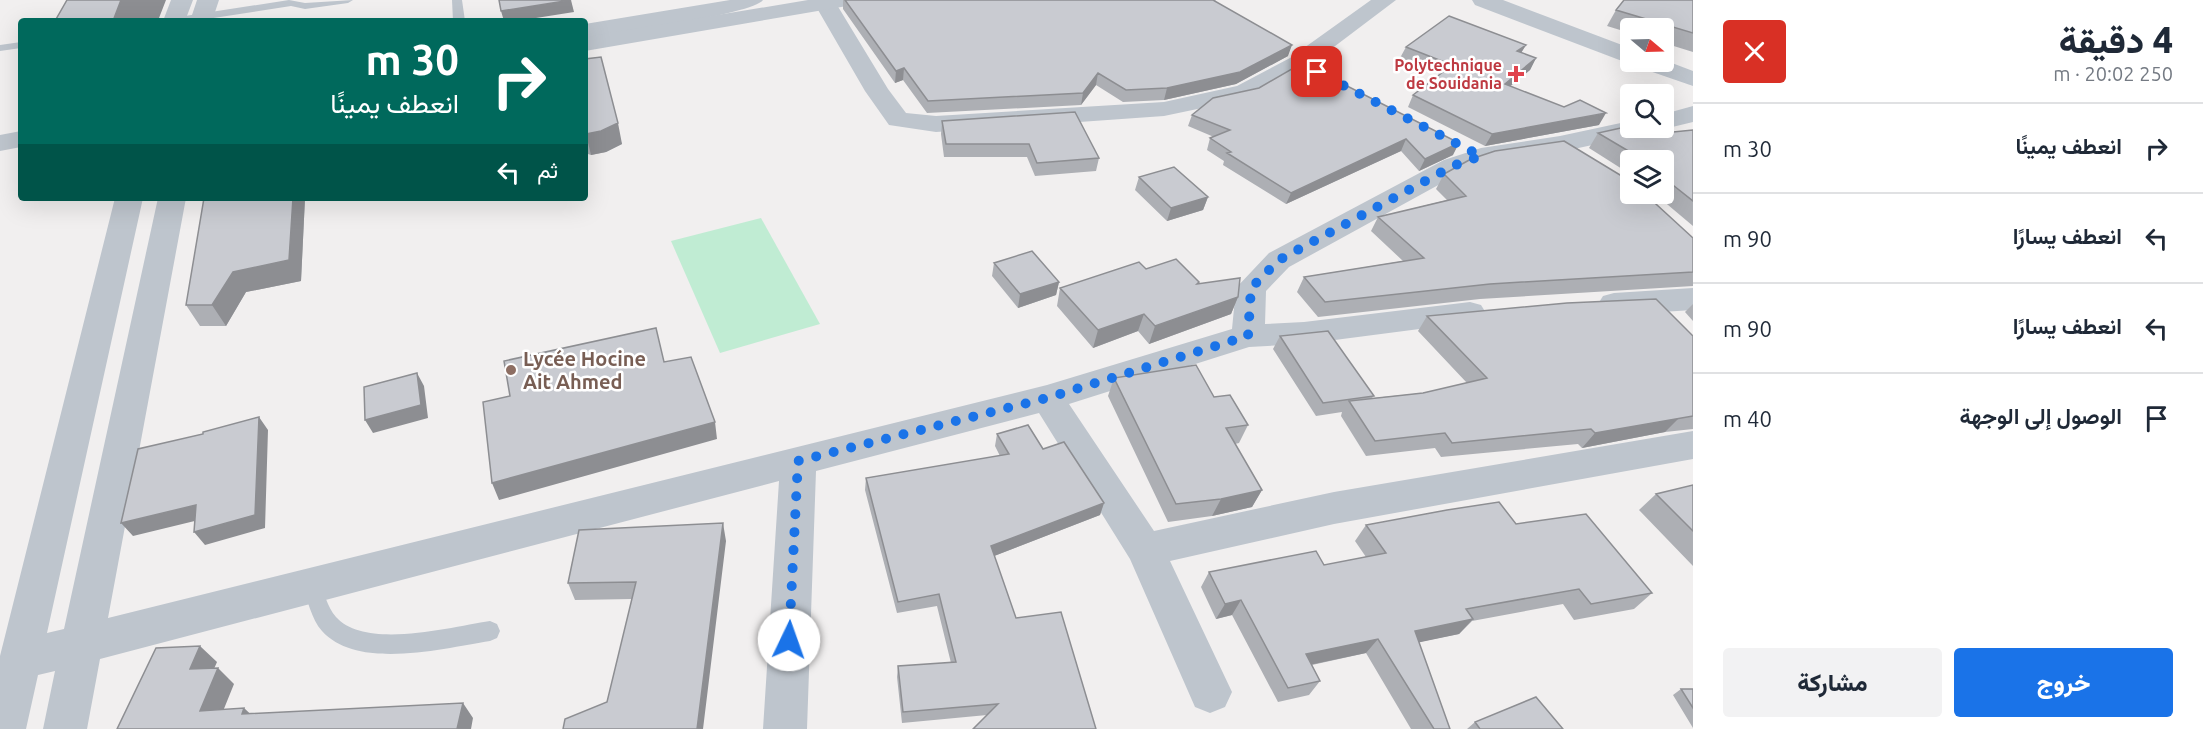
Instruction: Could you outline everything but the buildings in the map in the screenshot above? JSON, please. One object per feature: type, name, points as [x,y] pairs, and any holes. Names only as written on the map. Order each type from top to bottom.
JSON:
[{"type":"street","points":[[174,18],[182,0]]},
{"type":"street","points":[[588,30],[733,6],[752,0]]},
{"type":"street","points":[[588,43],[836,2],[877,91],[898,120],[936,123],[1164,109],[1245,92],[1309,68],[1385,0]]},
{"type":"street","points":[[1483,0],[1620,52]]},
{"type":"street","points":[[1674,72],[1693,79]]},
{"type":"street","points":[[1674,119],[1693,114]]},
{"type":"street","points":[[0,125],[18,122]]},
{"type":"street","points":[[1248,336],[1251,288],[1279,260],[1453,166],[1481,156],[1560,144],[1620,131]]},
{"type":"street","points":[[0,143],[18,140]]},
{"type":"street","points":[[1452,142],[1481,156]]},
{"type":"street","points":[[1560,144],[1589,163]]},
{"type":"street","points":[[4,729],[128,201]]},
{"type":"street","points":[[65,729],[171,201]]},
{"type":"street","points":[[1578,305],[1653,302],[1685,312]]},
{"type":"street","points":[[20,660],[1047,398],[1248,336],[1304,333],[1500,310]]},
{"type":"street","points":[[1047,398],[1145,550],[1210,692]]},
{"type":"street","points":[[1145,550],[1334,508],[1693,445]]},
{"type":"street","points":[[784,729],[798,461]]},
{"type":"lane","points":[[183,18],[204,12],[291,3],[305,6],[348,0]]},
{"type":"lane","points":[[457,0],[459,18]]},
{"type":"lane","points":[[0,48],[18,45]]},
{"type":"lane","points":[[311,585],[328,624],[339,634],[352,641],[369,645],[387,645],[490,630]]},
{"type":"green space","points":[[761,218],[820,324],[720,353],[671,241]]},
{"type":"place","name":"Polytechnique de Souidania","points":[[1516,74]]},
{"type":"place","name":"Lycée Hocine Ait Ahmed","points":[[511,370]]},
{"type":"route","points":[[789,640],[798,461],[1047,398],[1248,336],[1251,288],[1279,260],[1453,166],[1481,156],[1317,72]]}]
